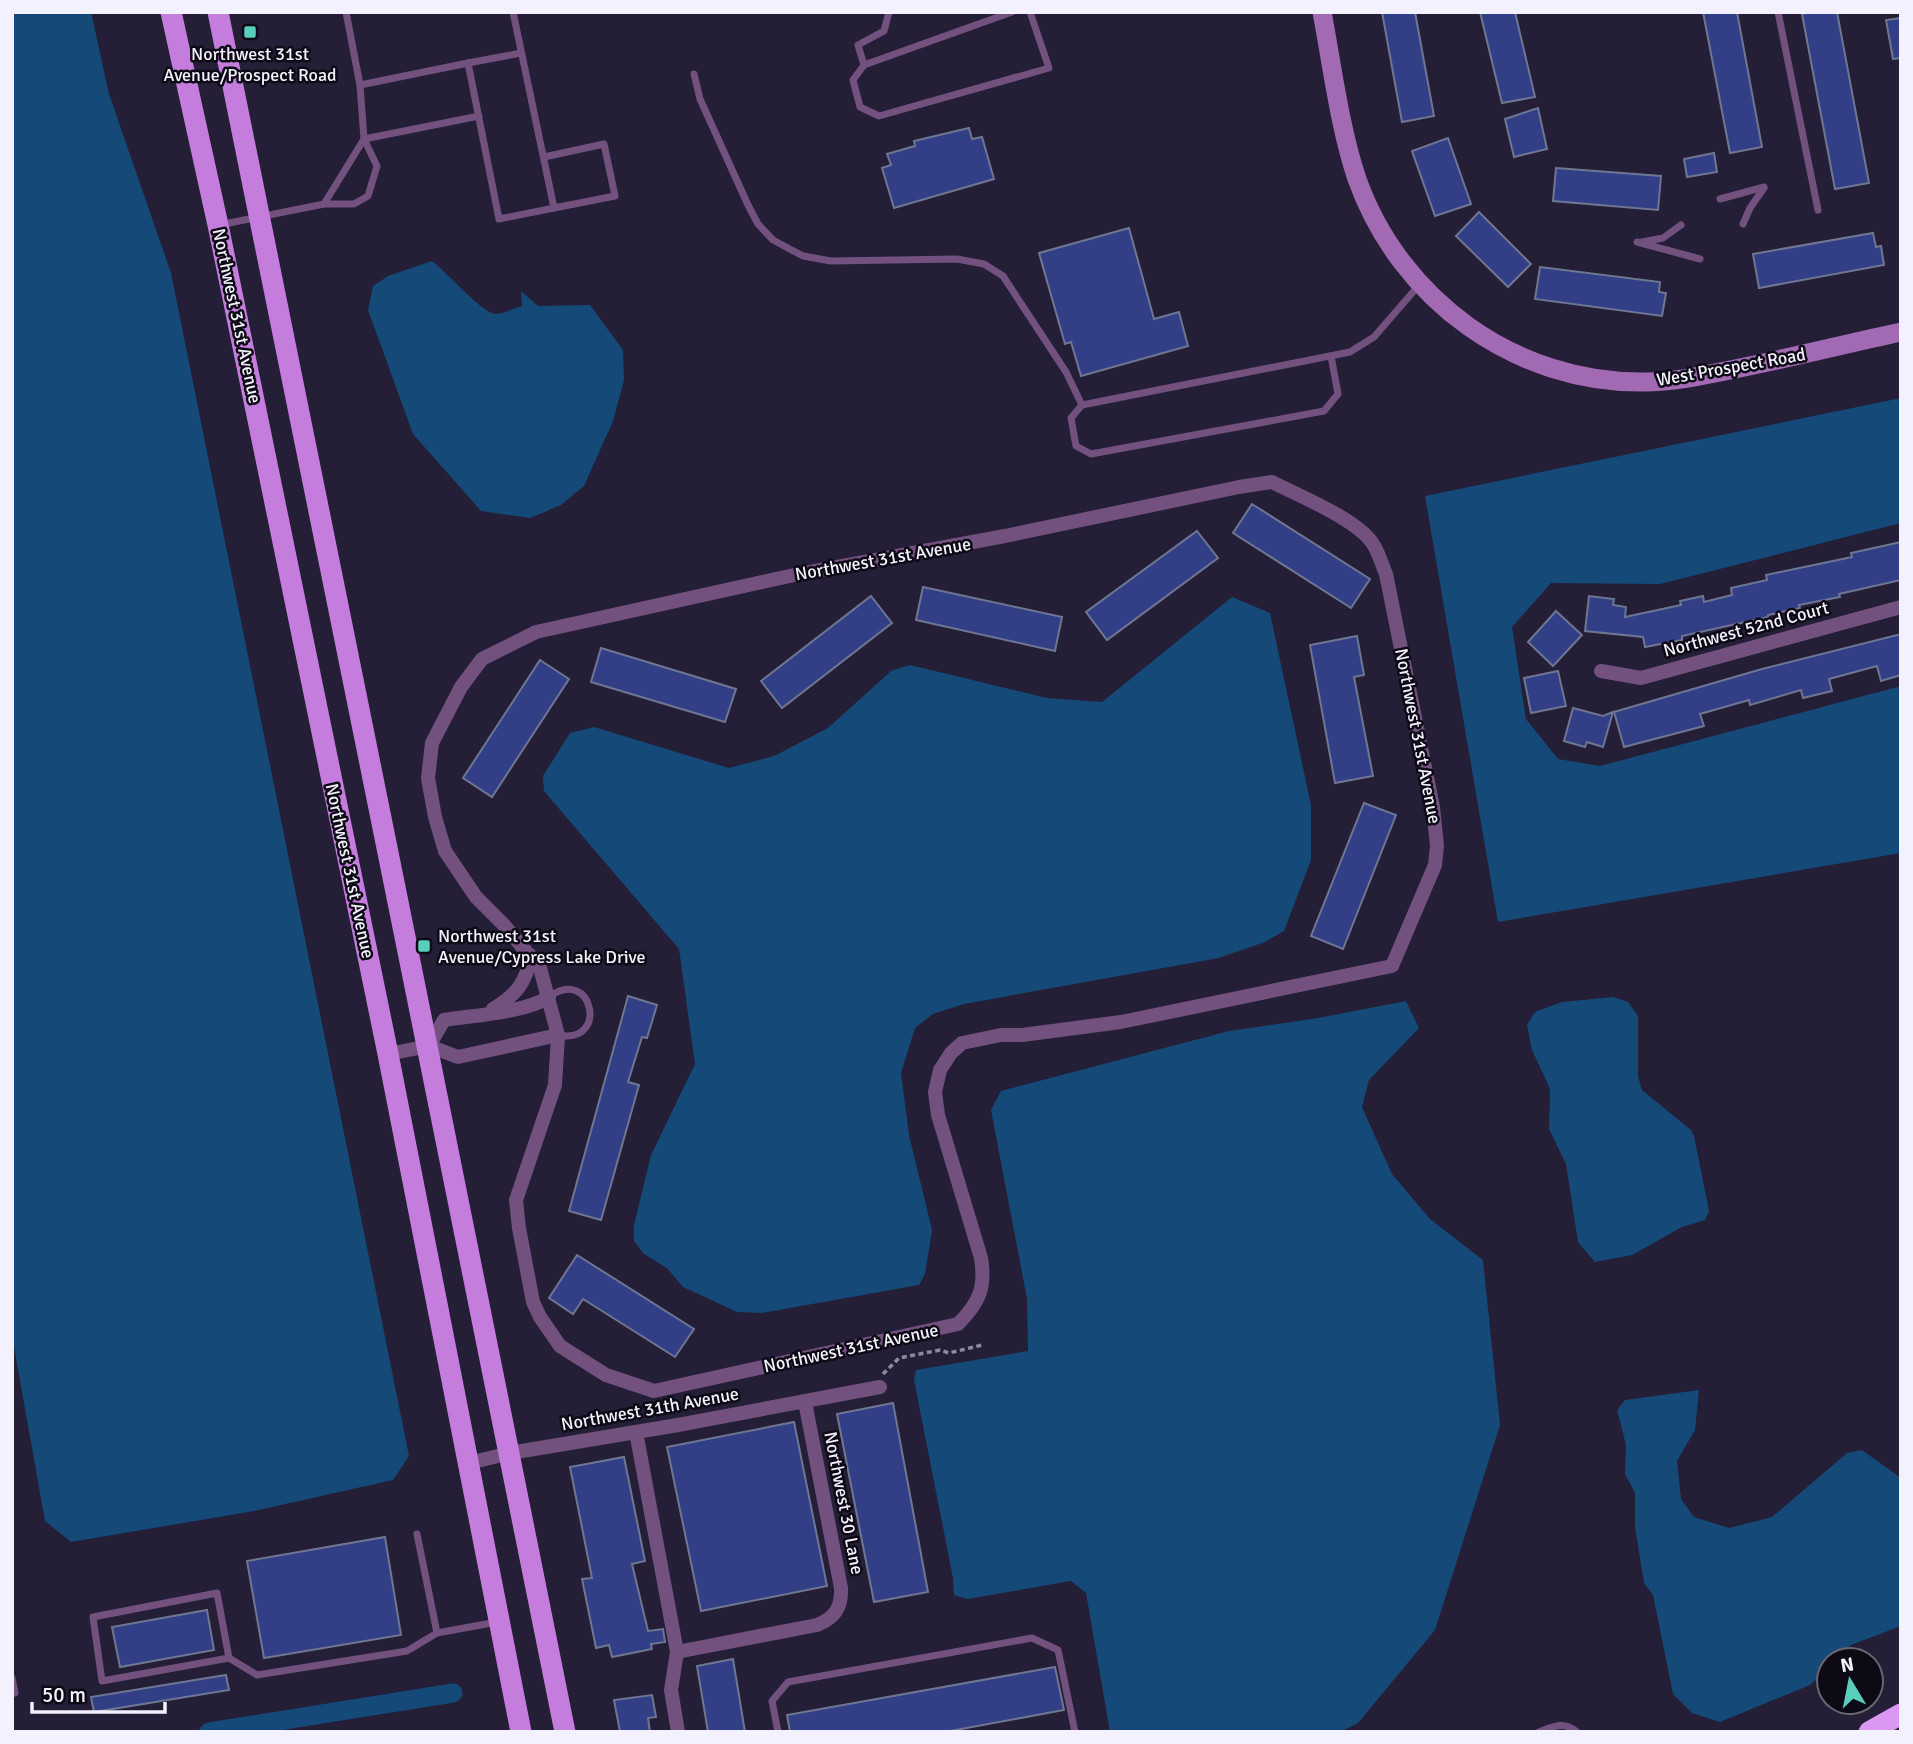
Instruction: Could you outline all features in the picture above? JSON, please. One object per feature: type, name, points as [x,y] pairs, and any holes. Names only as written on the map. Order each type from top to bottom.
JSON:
[{"type":"highway","points":[[1869,1732],[1901,1714]]},
{"type":"main road","name":"Northwest 31st Avenue","points":[[171,12],[218,225],[388,1054],[522,1732]]},
{"type":"main road","points":[[218,12],[429,1046],[565,1732]]},
{"type":"main road","name":"West Prospect Road","points":[[1322,12],[1357,177],[1381,232],[1420,285],[1469,329],[1500,348],[1552,369],[1610,380],[1647,382],[1681,379],[1754,365],[1901,332]]},
{"type":"street","name":"Northwest 31st Avenue","points":[[1272,482],[1337,514],[1373,543],[1386,574],[1433,807],[1437,846],[1435,865],[1392,966],[1121,1022],[982,1038],[962,1043],[940,1070],[935,1092],[938,1115],[981,1258],[984,1278],[977,1301],[958,1324],[654,1391],[606,1374],[560,1346],[540,1317],[533,1301],[516,1200],[555,1085],[558,1035],[540,968],[531,956],[475,897],[446,852],[435,817],[428,778],[432,743],[461,687],[482,659],[536,632],[794,575],[1272,482]]},
{"type":"street","name":"Northwest 52nd Court","points":[[1601,671],[1641,678],[1901,607]]},
{"type":"street","points":[[487,1013],[507,1000],[522,985],[527,976],[531,956]]},
{"type":"street","points":[[429,1046],[444,1020],[520,1009],[536,1005],[549,997]]},
{"type":"street","points":[[388,1054],[429,1046],[458,1057],[558,1035]]},
{"type":"street","name":"Northwest 31th Avenue","points":[[468,1463],[510,1453],[880,1387]]},
{"type":"street","name":"Northwest 30 Lane","points":[[677,1652],[817,1625],[828,1621],[840,1606],[841,1588],[805,1402]]},
{"type":"street","points":[[636,1432],[677,1652],[671,1690],[678,1732]]},
{"type":"lane","points":[[218,225],[324,204],[354,204],[368,196],[377,166],[364,139],[360,85],[346,12]]},
{"type":"lane","points":[[513,12],[555,208]]},
{"type":"lane","points":[[864,65],[858,45],[884,31],[889,12]]},
{"type":"lane","points":[[1012,12],[864,65],[853,80],[860,107],[879,116],[1049,68],[1030,12]]},
{"type":"lane","points":[[1778,12],[1818,209]]},
{"type":"lane","points":[[360,85],[522,52]]},
{"type":"lane","points":[[468,63],[499,219],[615,196],[604,145],[544,157]]},
{"type":"lane","points":[[694,74],[700,99],[748,205],[758,224],[773,240],[803,256],[831,261],[957,259],[984,264],[1003,276],[1066,373],[1082,405]]},
{"type":"lane","points":[[324,204],[364,139],[479,116]]},
{"type":"lane","points":[[1720,200],[1764,187],[1743,224]]},
{"type":"lane","points":[[1681,225],[1663,238],[1637,242],[1700,259]]},
{"type":"lane","points":[[1331,356],[1338,394],[1324,411],[1091,454],[1076,446],[1071,418],[1082,405],[1350,352],[1374,337],[1420,285]]},
{"type":"lane","points":[[549,997],[563,990],[578,992],[589,1003],[591,1011],[582,1032],[568,1037],[558,1035]]},
{"type":"lane","points":[[417,1534],[437,1633]]},
{"type":"lane","points":[[229,1658],[217,1593],[93,1617],[102,1681],[229,1658],[257,1675],[407,1651],[437,1633],[500,1622]]},
{"type":"lane","points":[[778,1732],[772,1701],[788,1682],[1032,1638],[1058,1650],[1075,1732]]},
{"type":"lane","points":[[12,1678],[15,1693],[12,1693]]},
{"type":"lane","points":[[1539,1732],[1560,1724],[1577,1732]]},
{"type":"path","points":[[880,1387],[884,1372],[899,1357],[940,1350],[949,1353],[982,1345]]},
{"type":"water","points":[[12,12],[91,12],[109,94],[171,273],[409,1456],[393,1480],[254,1511],[71,1542],[45,1521],[12,1336]]},
{"type":"water","points":[[432,261],[481,306],[495,314],[522,306],[521,291],[538,306],[590,305],[623,350],[624,380],[613,421],[584,486],[561,505],[530,518],[481,511],[413,434],[368,310],[373,286],[388,276]]},
{"type":"water","points":[[1901,398],[1901,523],[1660,584],[1551,583],[1512,627],[1526,719],[1558,759],[1600,766],[1901,686],[1901,853],[1498,922],[1425,496]]},
{"type":"water","points":[[1232,597],[1270,613],[1311,805],[1311,860],[1284,931],[1265,942],[1219,958],[964,1004],[933,1014],[915,1028],[901,1073],[909,1135],[932,1230],[925,1274],[919,1285],[762,1313],[737,1312],[683,1287],[667,1268],[644,1254],[634,1241],[634,1225],[651,1155],[695,1064],[679,949],[544,791],[543,776],[570,733],[594,727],[729,768],[774,756],[828,728],[891,671],[910,665],[1047,698],[1102,702]]},
{"type":"water","points":[[1613,997],[1628,1002],[1638,1016],[1638,1076],[1642,1090],[1691,1130],[1694,1136],[1709,1211],[1705,1220],[1682,1227],[1632,1255],[1595,1262],[1578,1242],[1566,1164],[1549,1129],[1550,1089],[1532,1050],[1527,1025],[1535,1012],[1562,1002]]},
{"type":"water","points":[[1406,1001],[1419,1028],[1369,1080],[1362,1107],[1392,1174],[1430,1219],[1483,1260],[1500,1425],[1435,1630],[1358,1723],[1340,1732],[1110,1732],[1086,1593],[1071,1581],[968,1599],[954,1595],[953,1578],[914,1380],[916,1370],[1028,1351],[1027,1299],[991,1110],[1001,1091],[1229,1031]]},
{"type":"water","points":[[1699,1390],[1695,1430],[1677,1461],[1681,1499],[1694,1517],[1729,1528],[1772,1517],[1847,1453],[1862,1450],[1901,1478],[1901,1626],[1850,1646],[1815,1646],[1815,1680],[1810,1685],[1720,1722],[1692,1713],[1673,1694],[1653,1595],[1644,1583],[1635,1527],[1635,1493],[1625,1474],[1626,1445],[1617,1410],[1625,1400]]},
{"type":"building","points":[[1382,12],[1415,12],[1434,116],[1402,122]]},
{"type":"building","points":[[1480,12],[1515,12],[1535,97],[1502,103]]},
{"type":"building","points":[[1703,12],[1737,12],[1762,147],[1730,153]]},
{"type":"building","points":[[1837,12],[1869,183],[1835,189],[1802,14]]},
{"type":"building","points":[[1901,18],[1901,58],[1893,59],[1886,20]]},
{"type":"building","points":[[1538,108],[1547,149],[1514,157],[1505,119]]},
{"type":"building","points":[[969,128],[972,139],[982,137],[994,179],[894,208],[882,168],[891,165],[887,154],[915,146],[914,141]]},
{"type":"building","points":[[1448,138],[1471,204],[1435,216],[1412,151]]},
{"type":"building","points":[[1714,153],[1717,172],[1687,177],[1684,159]]},
{"type":"building","points":[[1556,168],[1661,176],[1658,210],[1553,201]]},
{"type":"building","points":[[1479,212],[1531,264],[1508,287],[1456,236]]},
{"type":"building","points":[[1129,228],[1154,319],[1179,312],[1188,346],[1081,376],[1071,342],[1065,344],[1039,253]]},
{"type":"building","points":[[1873,233],[1876,247],[1881,246],[1884,265],[1759,288],[1753,254]]},
{"type":"building","points":[[1540,267],[1660,282],[1659,292],[1666,293],[1662,316],[1535,299]]},
{"type":"building","points":[[1252,504],[1370,579],[1351,608],[1233,533]]},
{"type":"building","points":[[1197,531],[1218,558],[1107,640],[1086,612]]},
{"type":"building","points":[[1901,542],[1901,580],[1799,605],[1800,608],[1768,617],[1682,636],[1682,640],[1645,647],[1643,637],[1585,631],[1589,596],[1614,599],[1613,605],[1626,607],[1625,617],[1681,605],[1680,601],[1703,596],[1704,602],[1732,595],[1731,588],[1767,580],[1766,575],[1852,557],[1851,553]]},
{"type":"building","points":[[923,587],[1062,617],[1055,651],[916,620]]},
{"type":"building","points":[[871,596],[892,623],[782,708],[761,681]]},
{"type":"building","points":[[1556,611],[1582,635],[1553,666],[1528,642]]},
{"type":"building","points":[[1901,634],[1901,675],[1881,681],[1877,666],[1829,679],[1832,691],[1803,698],[1801,690],[1750,705],[1749,700],[1700,714],[1704,726],[1624,747],[1614,712],[1762,669]]},
{"type":"building","points":[[1357,636],[1364,675],[1354,677],[1373,776],[1335,783],[1310,645]]},
{"type":"building","points":[[601,648],[736,689],[725,722],[591,682]]},
{"type":"building","points":[[540,660],[569,679],[492,797],[463,778]]},
{"type":"building","points":[[1558,671],[1566,706],[1531,713],[1524,678]]},
{"type":"building","points":[[1573,708],[1603,716],[1613,712],[1603,747],[1587,742],[1585,747],[1564,741]]},
{"type":"building","points":[[1364,803],[1396,815],[1343,949],[1311,936]]},
{"type":"building","points":[[628,996],[657,1005],[647,1038],[642,1037],[628,1082],[639,1085],[601,1220],[569,1211]]},
{"type":"building","points":[[577,1255],[694,1329],[675,1357],[583,1299],[573,1314],[549,1298]]},
{"type":"building","points":[[893,1403],[928,1592],[874,1602],[837,1414]]},
{"type":"building","points":[[794,1422],[827,1586],[701,1611],[667,1447]]},
{"type":"building","points":[[624,1457],[645,1561],[632,1564],[648,1631],[663,1629],[665,1642],[651,1644],[652,1649],[612,1657],[609,1645],[596,1648],[582,1579],[592,1578],[570,1467]]},
{"type":"building","points":[[385,1537],[401,1635],[264,1658],[247,1561]]},
{"type":"building","points":[[207,1610],[214,1650],[120,1667],[112,1627]]},
{"type":"building","points":[[733,1659],[745,1732],[708,1732],[697,1666]]},
{"type":"building","points":[[1055,1667],[1064,1710],[945,1732],[790,1732],[787,1715]]},
{"type":"building","points":[[226,1675],[229,1690],[94,1712],[91,1697]]},
{"type":"building","points":[[652,1695],[656,1717],[648,1718],[650,1732],[620,1732],[614,1700]]},
{"type":"waterway","points":[[209,1732],[453,1693]]},
{"type":"place","name":"Northwest 31st Avenue/Prospect Road","points":[[250,32]]},
{"type":"place","name":"Northwest 31st Avenue/Cypress Lake Drive","points":[[424,946]]}]
